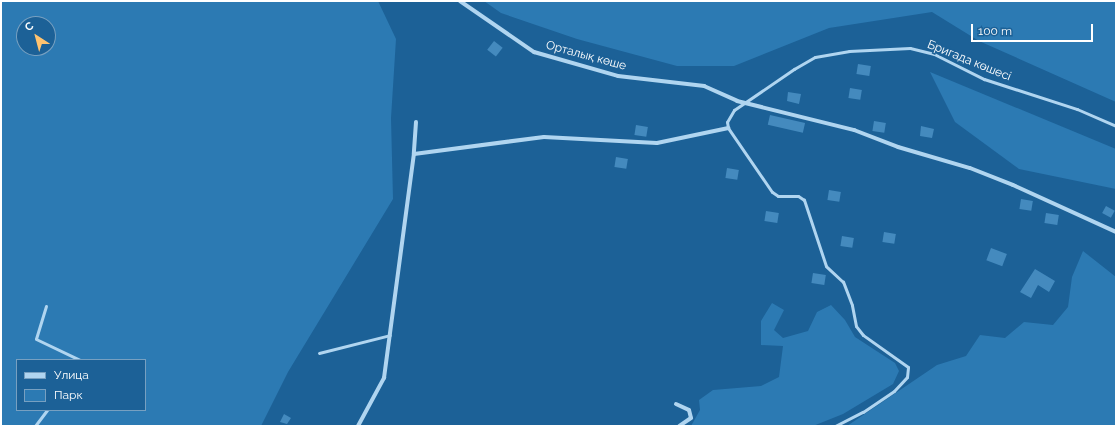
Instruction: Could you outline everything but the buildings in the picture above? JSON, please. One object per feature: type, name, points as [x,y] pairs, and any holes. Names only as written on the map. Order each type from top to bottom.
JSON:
[{"type":"street","name":"Орталық көше","points":[[460,1],[478,16],[541,55],[618,76],[704,86],[743,102],[829,122],[898,147],[970,168],[1050,201],[1116,232]]},
{"type":"street","points":[[358,426],[384,378],[414,154],[416,122]]},
{"type":"street","points":[[414,154],[544,137],[657,143],[728,128]]},
{"type":"street","points":[[676,404],[689,410],[691,418],[679,426]]},
{"type":"lane","name":"Бригада көшесі","points":[[728,128],[730,116],[743,102],[815,57],[856,50],[910,48],[934,54],[984,79],[1077,108],[1116,126]]},
{"type":"lane","points":[[728,128],[772,192],[778,196],[798,196],[804,200],[826,266],[843,282],[852,305],[856,326],[863,335],[908,367],[907,377],[894,391],[864,412],[835,426]]},
{"type":"lane","points":[[46,306],[36,339],[78,359]]},
{"type":"lane","points":[[319,353],[390,336]]},
{"type":"lane","points":[[35,426],[46,411]]},
{"type":"green space","points":[[1,1],[378,1],[396,39],[391,118],[393,199],[288,372],[261,426],[1,426]]},
{"type":"green space","points":[[484,1],[1116,1],[1116,102],[979,41],[932,12],[829,28],[734,66],[677,66],[577,39],[501,13]]},
{"type":"green space","points":[[930,72],[1116,149],[1116,189],[1019,169],[955,122]]},
{"type":"green space","points":[[1083,251],[1116,277],[1116,426],[847,426],[937,365],[966,356],[980,335],[1005,338],[1024,322],[1053,325],[1068,307],[1072,277]]},
{"type":"green space","points":[[772,303],[784,310],[774,330],[783,338],[808,331],[817,312],[831,305],[845,320],[855,337],[895,363],[899,371],[893,384],[843,414],[813,426],[691,426],[700,410],[699,400],[713,390],[761,386],[779,377],[783,346],[761,345],[761,321]]}]
